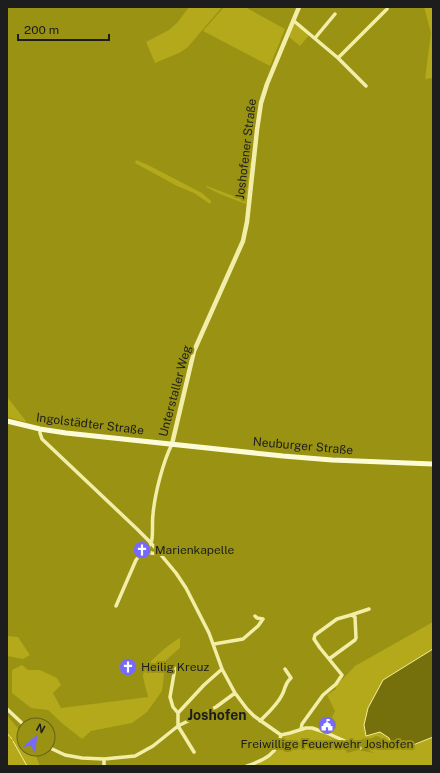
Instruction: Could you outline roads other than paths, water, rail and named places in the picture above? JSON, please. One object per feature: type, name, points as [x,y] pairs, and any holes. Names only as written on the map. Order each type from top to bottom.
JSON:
[{"type":"main road","name":"Ingolstädter Straße","points":[[7,421],[40,429],[66,433],[172,444]]},
{"type":"main road","name":"Neuburger Straße","points":[[172,444],[332,460],[433,464]]},
{"type":"street","name":"Joshofener Straße","points":[[246,228],[261,103],[267,84],[299,7]]},
{"type":"street","points":[[338,58],[387,9],[387,7]]},
{"type":"street","points":[[315,38],[335,14]]},
{"type":"street","points":[[294,21],[338,58],[366,86]]},
{"type":"street","name":"Unterstaller Weg","points":[[116,606],[136,560],[148,550],[148,546],[151,543],[155,498],[163,468],[172,444],[194,351],[243,241],[246,228]]},
{"type":"street","points":[[40,429],[42,439],[151,543],[176,573],[186,588],[210,633],[222,669],[235,693],[247,709],[260,721],[281,735],[301,728],[312,728],[360,748]]},
{"type":"street","points":[[148,550],[151,553],[160,554]]},
{"type":"street","points":[[301,728],[302,724],[323,695],[342,677],[342,674],[314,639],[315,635],[337,619],[369,609]]},
{"type":"street","points":[[329,659],[356,638],[355,617],[351,615]]},
{"type":"street","points":[[214,644],[243,639],[258,626],[263,619],[255,616]]},
{"type":"street","points":[[175,668],[170,697],[173,707],[178,713],[178,726],[194,752]]},
{"type":"street","points":[[178,713],[204,685],[222,669]]},
{"type":"street","points":[[260,721],[279,700],[286,683],[291,678],[285,670]]},
{"type":"street","points":[[56,751],[65,756],[82,758],[104,759],[135,756],[153,746],[178,726],[216,707],[235,693]]},
{"type":"street","points":[[7,709],[16,717]]},
{"type":"street","points":[[247,766],[273,753],[277,747],[281,735]]},
{"type":"street","points":[[104,759],[104,766]]},
{"type":"waterway","points":[[7,733],[12,739]]},
{"type":"waterway","points":[[13,741],[27,766]]},
{"type":"place","name":"Marienkapelle","points":[[142,550]]},
{"type":"place","name":"Heilig Kreuz","points":[[128,667]]},
{"type":"place","name":"Freiwillige Feuerwehr Joshofen","points":[[327,725]]},
{"type":"district","name":"Joshofen","points":[[217,715]]}]
